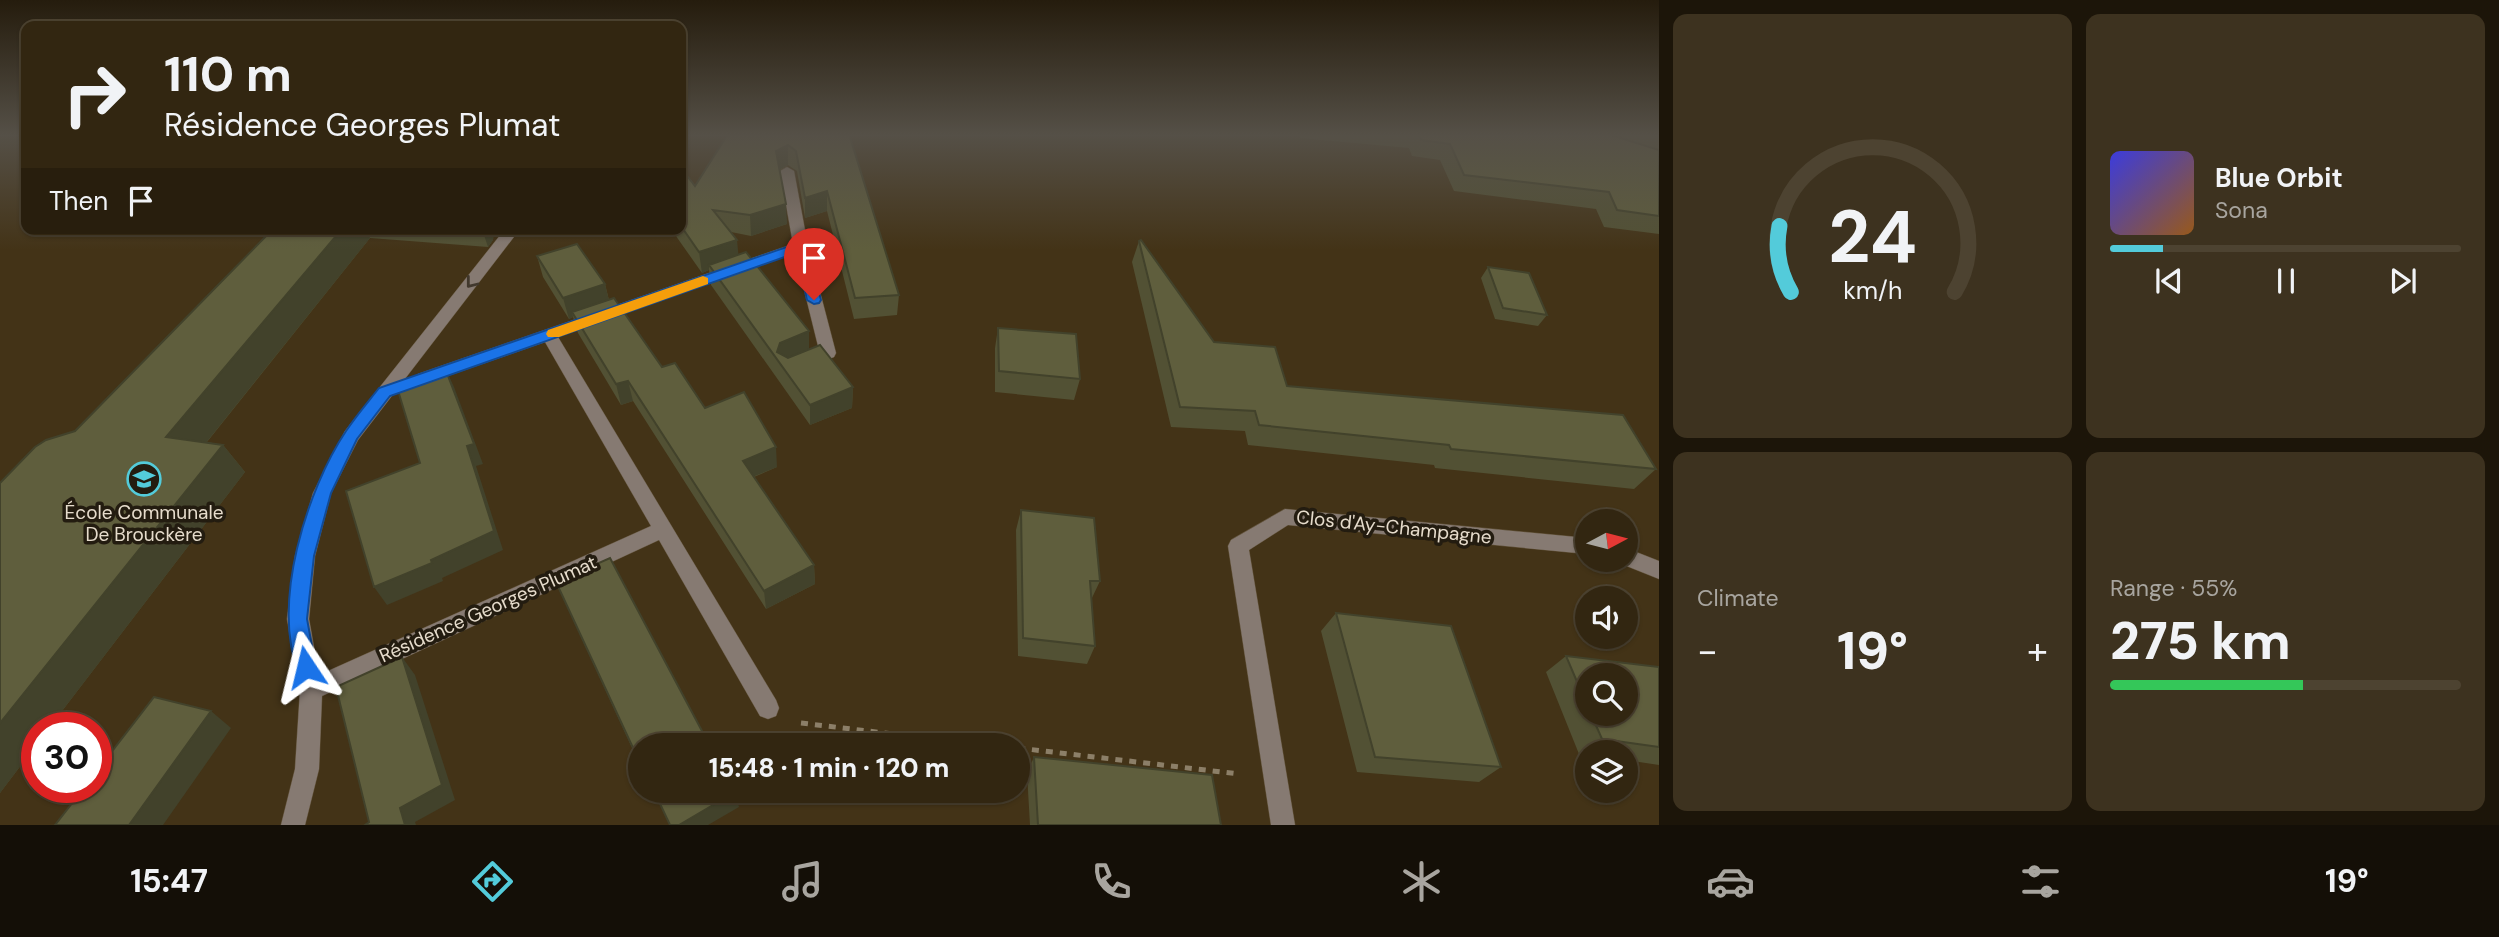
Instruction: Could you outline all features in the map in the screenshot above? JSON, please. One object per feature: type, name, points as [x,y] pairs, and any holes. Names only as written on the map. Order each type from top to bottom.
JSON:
[{"type":"street","points":[[787,172],[801,246],[828,353],[788,370]]},
{"type":"street","points":[[293,825],[307,769],[311,690],[298,619],[305,556],[322,493],[351,436],[508,235]]},
{"type":"street","points":[[384,392],[801,246]]},
{"type":"street","points":[[549,335],[768,708]]},
{"type":"street","name":"Clos d'Ay-Champagne","points":[[1283,825],[1238,547],[1284,517],[1575,545]]},
{"type":"street","name":"Résidence Georges Plumat","points":[[311,690],[664,529]]},
{"type":"street","points":[[1638,562],[1659,570]]},
{"type":"path","points":[[768,708],[796,722],[887,733]]},
{"type":"path","points":[[1030,749],[1275,778]]},
{"type":"building","points":[[704,172],[780,172],[786,204],[750,215],[713,210],[737,240],[699,252],[686,233],[686,174],[695,186]]},
{"type":"building","points":[[800,172],[861,172],[899,295],[855,298],[827,191],[805,198]]},
{"type":"building","points":[[1463,172],[1659,172],[1659,216],[1617,210],[1609,192],[1464,175]]},
{"type":"building","points":[[267,235],[337,235],[166,437],[223,445],[0,723],[0,483],[35,447],[46,440],[75,431]]},
{"type":"building","points":[[1141,240],[1214,342],[1275,347],[1287,386],[1623,415],[1656,469],[1451,449],[1449,445],[1259,425],[1255,411],[1180,407],[1139,241]]},
{"type":"building","points":[[577,244],[605,284],[563,298],[537,256]]},
{"type":"building","points":[[746,252],[809,331],[780,343],[777,352],[788,358],[820,345],[853,387],[810,405],[709,265]]},
{"type":"building","points":[[1488,267],[1529,273],[1547,315],[1503,308]]},
{"type":"building","points":[[614,298],[662,367],[675,363],[705,408],[744,392],[776,447],[743,461],[814,565],[764,591],[628,381],[616,384],[572,312]]},
{"type":"building","points":[[998,328],[1076,334],[1080,379],[999,371]]},
{"type":"building","points":[[445,368],[474,444],[467,446],[494,531],[431,560],[432,563],[374,587],[346,491],[420,463],[396,384]]},
{"type":"building","points":[[1021,510],[1094,518],[1100,581],[1090,581],[1095,646],[1023,638]]},
{"type":"building","points":[[610,558],[703,733],[628,733],[628,737],[556,582]]},
{"type":"building","points":[[1336,613],[1451,626],[1501,767],[1375,757]]},
{"type":"building","points":[[1566,656],[1625,663],[1575,663],[1575,677]]},
{"type":"building","points":[[402,657],[442,785],[400,808],[405,825],[365,825],[369,822],[336,687]]},
{"type":"building","points":[[1638,665],[1659,667],[1659,747],[1638,744],[1638,740],[1602,739],[1596,726],[1638,726]]},
{"type":"building","points":[[154,697],[211,711],[129,825],[55,825],[72,803],[112,803],[112,751]]},
{"type":"building","points":[[1034,757],[1212,775],[1221,825],[1038,825]]},
{"type":"building","points":[[660,803],[716,803],[679,825],[670,825]]},
{"type":"slow traffic","points":[[554,334],[703,281]]},
{"type":"place","name":"École Communale De Brouckère","points":[[144,479]]},
{"type":"route","points":[[306,667],[298,619],[305,556],[322,493],[351,436],[384,392],[801,246],[814,300]]}]
